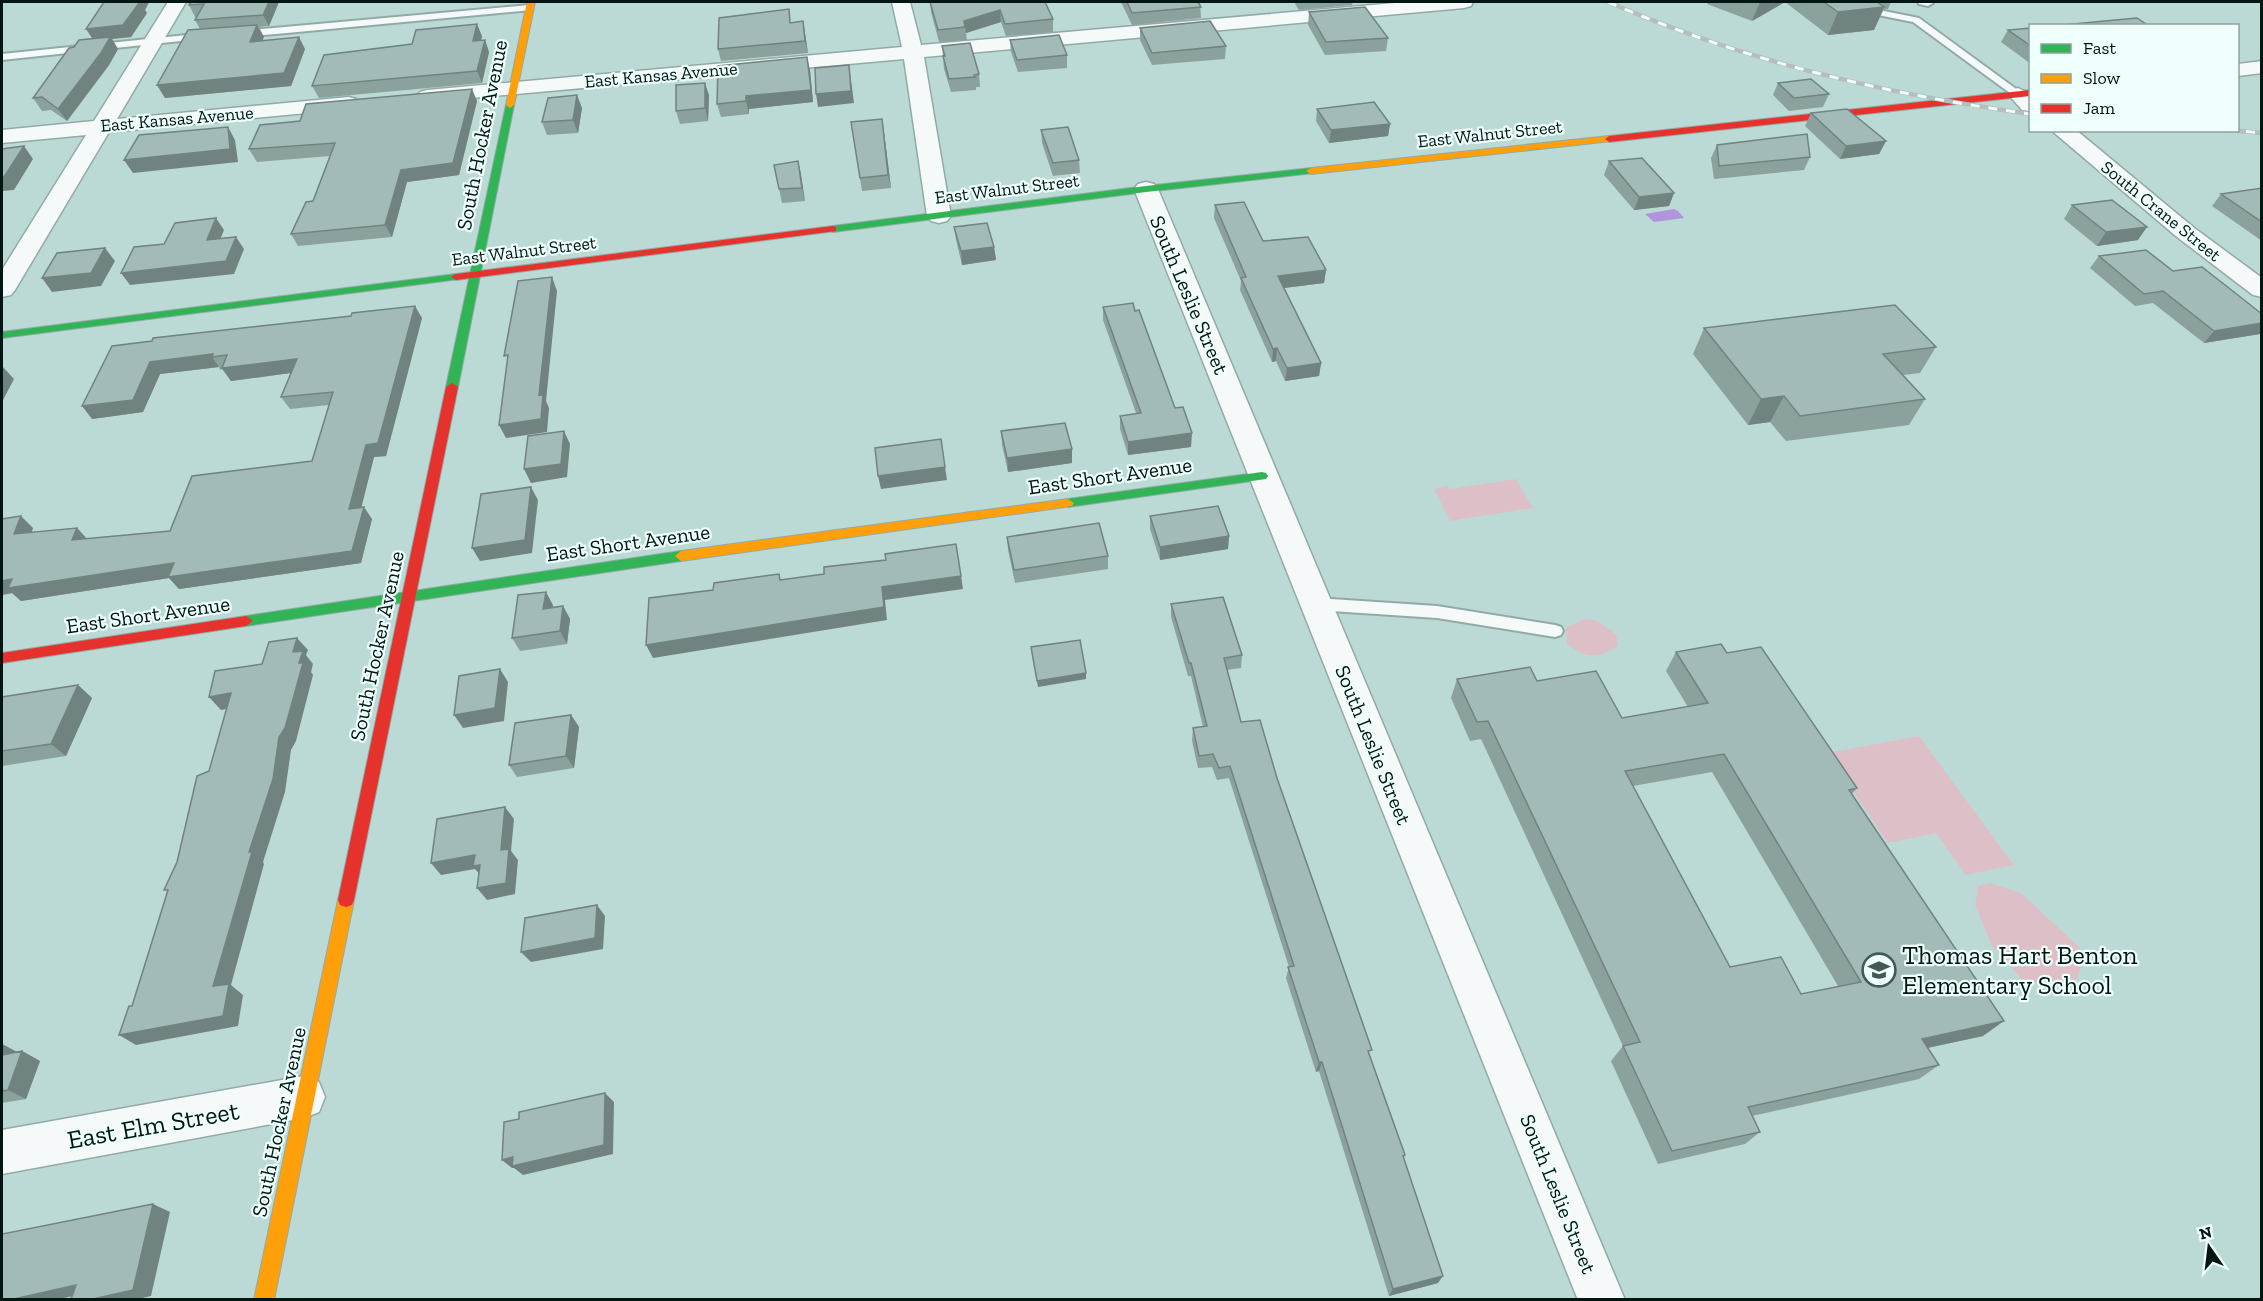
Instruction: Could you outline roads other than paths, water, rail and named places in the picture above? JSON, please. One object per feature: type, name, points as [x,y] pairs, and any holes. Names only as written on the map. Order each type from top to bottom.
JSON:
[{"type":"street","points":[[2,290],[177,2]]},
{"type":"street","points":[[901,2],[912,52],[939,216]]},
{"type":"street","points":[[1267,2],[1278,19]]},
{"type":"street","name":"East Kansas Avenue","points":[[407,98],[1464,2]]},
{"type":"street","name":"South Hocker Avenue","points":[[264,1299],[530,5]]},
{"type":"street","points":[[2239,70],[2262,67]]},
{"type":"street","name":"East Walnut Street","points":[[2,335],[1146,189],[2026,97]]},
{"type":"street","name":"East Kansas Avenue","points":[[2,136],[371,101]]},
{"type":"street","name":"South Crane Street","points":[[2064,132],[2185,232],[2262,290]]},
{"type":"street","name":"South Leslie Street","points":[[1146,189],[1602,1299]]},
{"type":"street","name":"East Short Avenue","points":[[2,658],[646,561],[1262,476]]},
{"type":"street","name":"East Elm Street","points":[[2,1152],[304,1097]]},
{"type":"lane","points":[[224,35],[360,25],[530,5]]},
{"type":"lane","points":[[1867,5],[1876,12],[1916,20],[2026,97]]},
{"type":"lane","points":[[2,57],[153,40],[213,36]]},
{"type":"lane","points":[[1316,604],[1437,612],[1555,631]]},
{"type":"railway","points":[[1608,2],[1712,42],[1815,73],[1921,96],[2029,114]]},
{"type":"railway","points":[[2239,131],[2262,133]]},
{"type":"place","name":"Thomas Hart Benton Elementary School","points":[[1879,970]]}]
